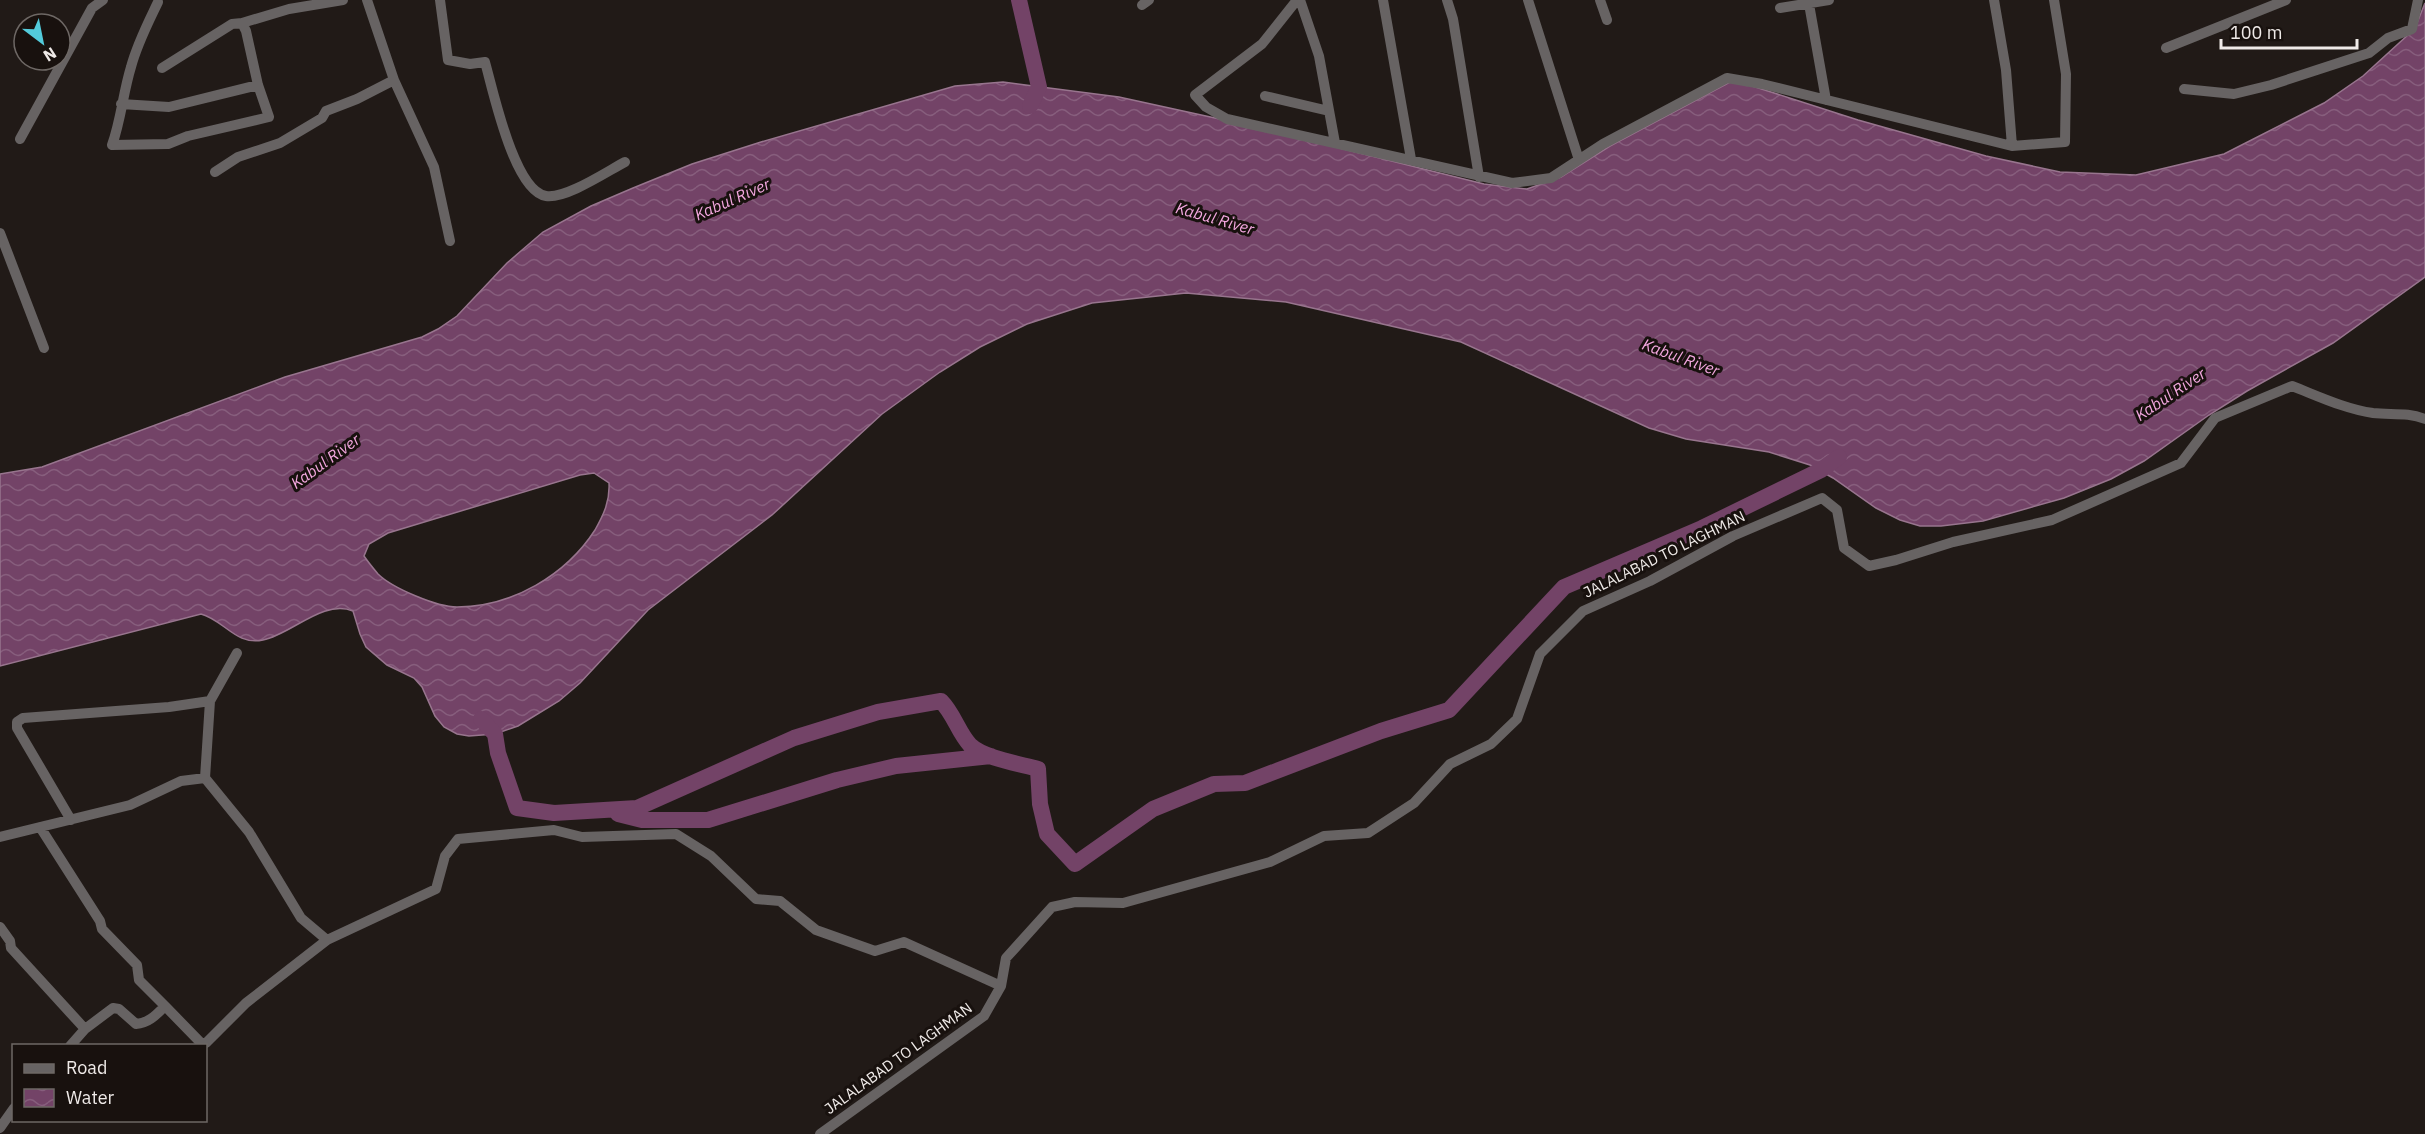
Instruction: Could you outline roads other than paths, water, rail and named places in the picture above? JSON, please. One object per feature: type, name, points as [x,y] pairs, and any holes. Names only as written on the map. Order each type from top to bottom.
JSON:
[{"type":"street","points":[[20,139],[92,8],[104,0]]},
{"type":"street","points":[[162,68],[232,24],[318,2],[342,0]]},
{"type":"street","points":[[367,0],[394,80],[434,167],[450,241]]},
{"type":"street","points":[[440,0],[448,60],[470,64],[485,62],[508,140],[523,176],[536,193],[547,196],[561,194],[625,162]]},
{"type":"street","points":[[1298,0],[1318,56],[1335,143]]},
{"type":"street","points":[[1298,0],[1262,44],[1196,95],[1206,107],[1227,119],[1512,183],[1551,178],[1603,144],[1727,78],[2012,146],[2065,142],[2066,74],[2054,0]]},
{"type":"street","points":[[1383,0],[1411,159]]},
{"type":"street","points":[[1447,0],[1453,19],[1479,177]]},
{"type":"street","points":[[1528,0],[1579,160]]},
{"type":"street","points":[[1600,0],[1607,20]]},
{"type":"street","points":[[1780,8],[1829,0]]},
{"type":"street","points":[[1994,0],[2006,70],[2012,146]]},
{"type":"street","points":[[2166,48],[2286,0]]},
{"type":"street","points":[[2184,89],[2234,94],[2271,85],[2369,53],[2388,38],[2412,29],[2418,0]]},
{"type":"street","points":[[158,2],[136,50],[112,145],[168,144],[188,136],[269,117],[242,23]]},
{"type":"street","points":[[1809,4],[1826,100]]},
{"type":"street","points":[[215,172],[238,157],[280,143],[321,118],[326,111],[357,99],[394,80]]},
{"type":"street","points":[[121,104],[169,107],[258,85]]},
{"type":"street","points":[[1265,96],[1329,111]]},
{"type":"street","points":[[0,233],[44,348]]},
{"type":"street","name":"JALALABAD TO LAGHMAN","points":[[820,1134],[984,1016],[1001,986],[1006,958],[1052,907],[1075,902],[1123,903],[1270,862],[1324,836],[1368,833],[1414,803],[1450,765],[1491,744],[1517,719],[1540,654],[1583,611],[1650,581],[1733,536],[1822,498],[1837,510],[1844,548],[1869,566],[1953,542],[2052,520],[2181,463],[2215,418],[2292,386],[2372,413],[2415,415],[2425,419]]},
{"type":"street","points":[[237,653],[210,701],[205,778],[249,832],[301,918],[327,940]]},
{"type":"street","points":[[71,820],[17,728],[18,722],[23,718],[169,707],[210,701]]},
{"type":"street","points":[[0,837],[130,805],[181,781],[205,778]]},
{"type":"street","points":[[40,827],[94,912],[102,929],[137,965],[139,980],[201,1043],[206,1043],[246,1003],[327,940],[436,890],[445,856],[458,838],[554,830],[582,837],[676,834],[711,856],[756,899],[780,901],[816,930],[875,951],[903,942],[1001,986]]},
{"type":"street","points":[[0,927],[10,941],[11,948],[85,1029]]},
{"type":"street","points":[[0,949],[10,941]]},
{"type":"street","points":[[72,1044],[85,1029],[115,1007],[139,1024],[150,1020],[165,1006]]},
{"type":"street","points":[[0,1128],[12,1111]]},
{"type":"water","name":"Kabul River","points":[[2425,3],[2425,277],[2333,343],[2247,391],[2144,461],[2111,479],[2064,498],[1983,521],[1920,526],[1900,520],[1876,508],[1810,465],[1769,452],[1686,439],[1649,428],[1461,342],[1286,302],[1186,293],[1092,303],[1027,324],[980,347],[940,372],[882,414],[772,515],[648,610],[580,683],[559,701],[518,726],[495,734],[469,736],[457,734],[444,727],[435,716],[422,687],[414,678],[387,665],[366,647],[353,611],[342,609],[319,613],[274,637],[254,641],[238,636],[217,621],[201,614],[0,666],[0,474],[42,467],[285,377],[422,337],[457,316],[507,263],[543,232],[591,206],[692,164],[955,86],[1003,82],[1119,97],[1247,125],[1484,184],[1527,189],[1561,177],[1610,146],[1730,82],[1743,83],[1858,120],[1986,156],[2060,172],[2136,175],[2224,154],[2324,103],[2363,76],[2410,33]],"holes":[[[594,473],[609,483],[604,513],[595,530],[569,561],[536,585],[517,595],[498,601],[478,606],[457,607],[438,604],[404,591],[385,579],[364,556],[369,544],[388,533],[580,475]]]},
{"type":"waterway","points":[[1019,0],[1039,87],[1030,106]]},
{"type":"waterway","points":[[481,719],[495,734],[498,753],[517,808],[554,813],[637,808],[794,738],[878,712],[941,701],[966,740],[976,750],[992,757],[1038,769],[1040,804],[1047,834],[1075,864],[1153,809],[1214,784],[1245,783],[1381,731],[1449,710],[1564,587],[1702,528],[1821,470],[1839,457]]},
{"type":"waterway","points":[[618,814],[642,820],[708,820],[837,780],[896,766],[991,756]]}]
